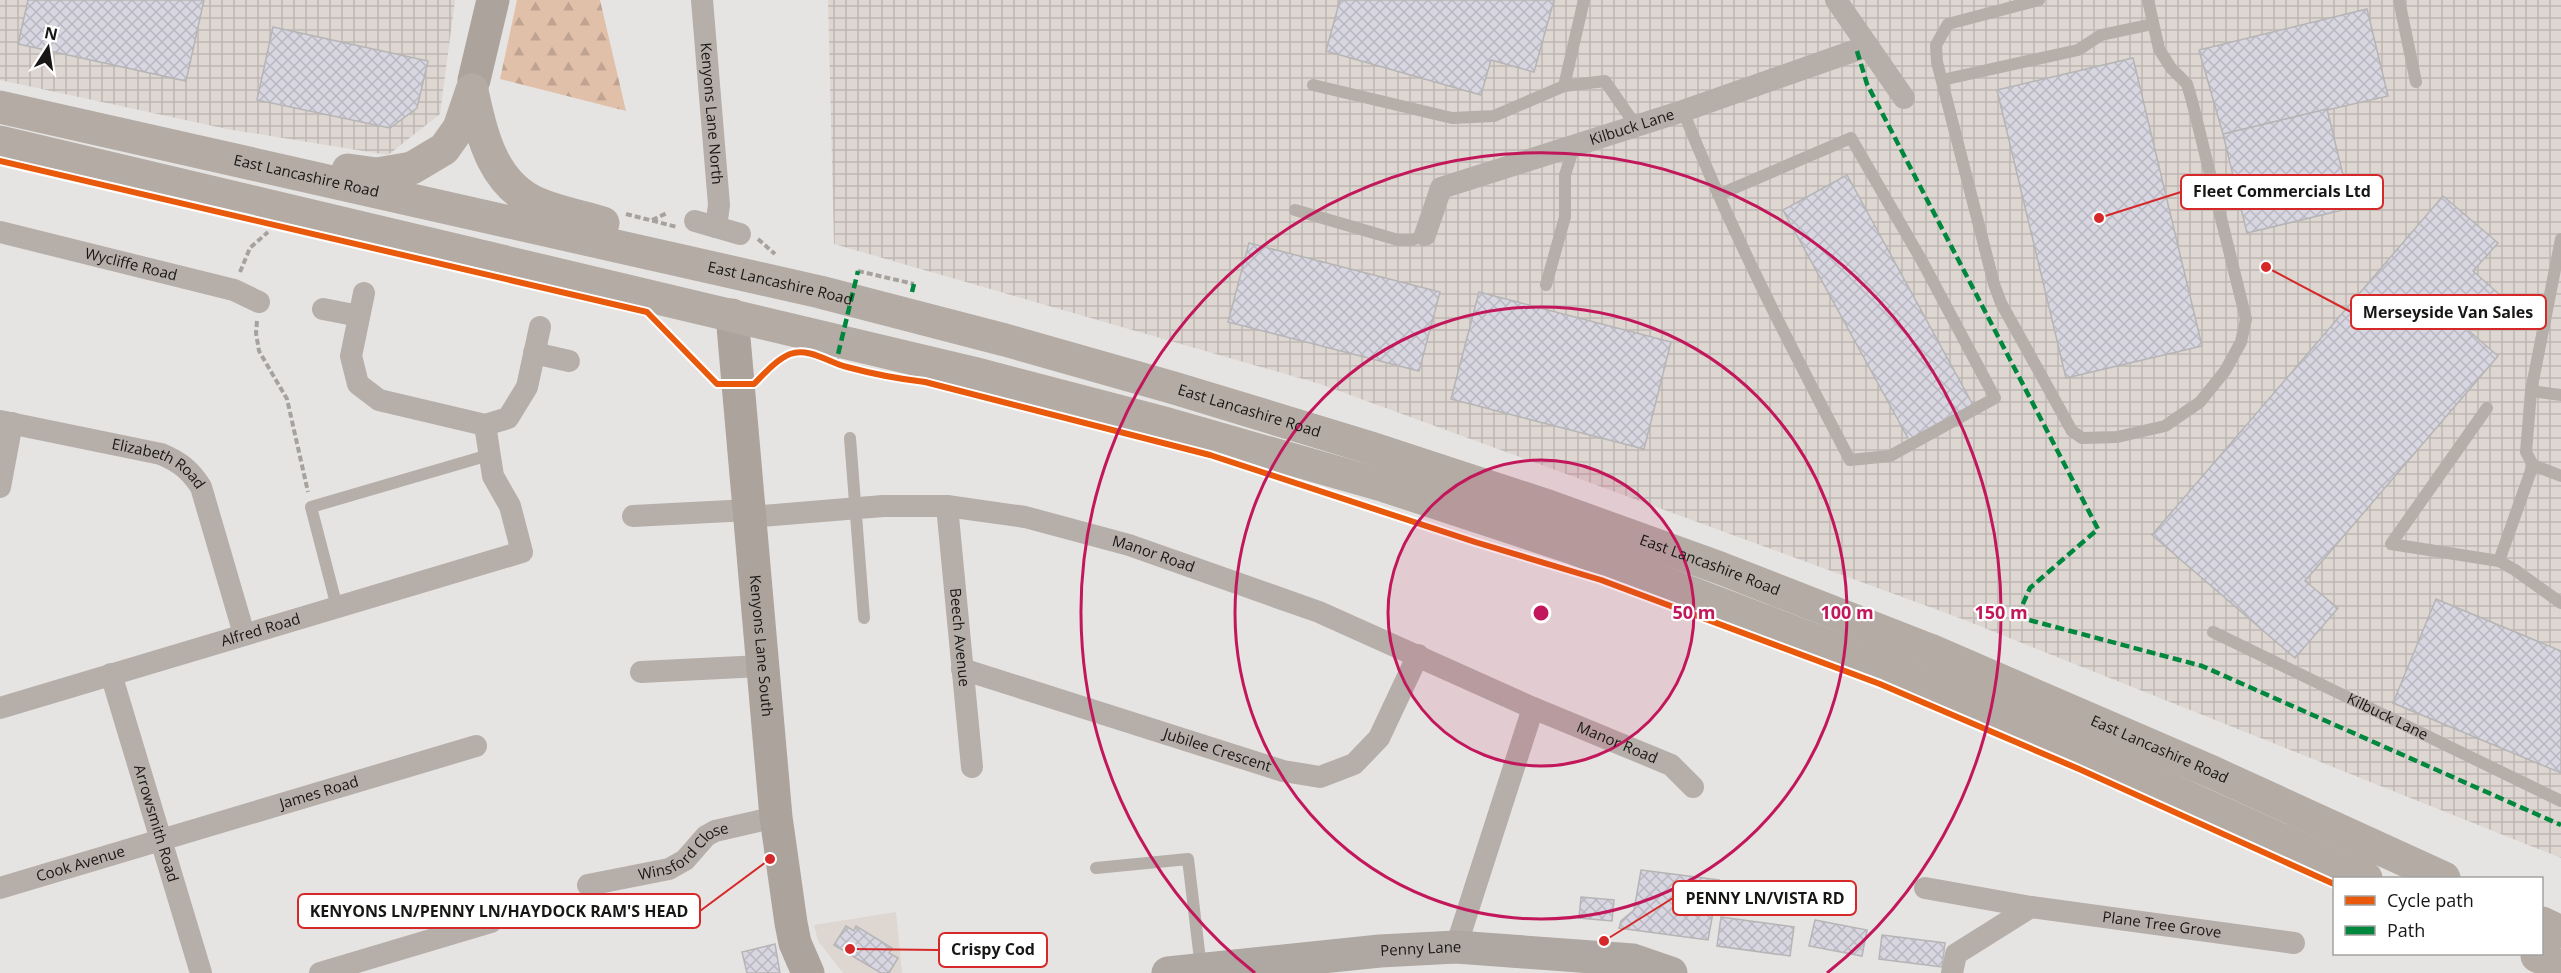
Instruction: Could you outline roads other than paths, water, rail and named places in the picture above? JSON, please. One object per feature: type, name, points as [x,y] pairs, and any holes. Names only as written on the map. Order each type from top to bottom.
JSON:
[{"type":"highway","points":[[124,135],[377,174],[412,168],[444,149],[459,128],[473,85]]},
{"type":"highway","points":[[473,85],[486,147],[495,166],[522,193],[540,205],[820,292]]},
{"type":"highway","name":"East Lancashire Road","points":[[0,107],[820,292],[1174,388],[1393,456],[1548,506],[1720,568],[1930,650],[2212,772],[2440,877]]},
{"type":"highway","name":"East Lancashire Road","points":[[0,142],[973,373],[1119,411],[1385,486],[1573,548],[1898,672],[2058,739],[2362,877]]},
{"type":"main road","name":"Penny Lane","points":[[1168,973],[1380,951],[1456,947],[1633,960],[1671,973]]},
{"type":"street","points":[[473,85],[493,0]]},
{"type":"street","name":"Kenyons Lane North","points":[[702,0],[719,206],[716,227]]},
{"type":"street","points":[[1836,0],[1904,98]]},
{"type":"street","name":"Kilbuck Lane","points":[[1425,235],[1441,188],[1683,111],[1868,46]]},
{"type":"street","points":[[694,221],[740,234]]},
{"type":"street","name":"Wycliffe Road","points":[[0,232],[234,290],[259,302]]},
{"type":"street","points":[[364,293],[351,356],[358,384],[379,400],[485,425],[508,418],[527,387],[540,327]]},
{"type":"street","points":[[323,309],[359,316]]},
{"type":"street","name":"Kenyons Lane South","points":[[732,315],[776,817],[795,943],[808,973]]},
{"type":"street","points":[[534,353],[569,361]]},
{"type":"street","points":[[0,487],[6,422]]},
{"type":"street","name":"Elizabeth Road","points":[[6,422],[161,454],[178,461],[190,470],[201,487],[244,634]]},
{"type":"street","points":[[485,425],[489,455]]},
{"type":"street","name":"Alfred Road","points":[[0,708],[522,552],[510,506],[493,476],[489,455]]},
{"type":"street","name":"Manor Road","points":[[633,516],[749,514],[911,505],[948,506],[1025,517],[1129,545],[1319,612],[1533,708],[1671,765],[1693,787]]},
{"type":"street","name":"Beech Avenue","points":[[948,506],[972,767]]},
{"type":"street","name":"Jubilee Crescent","points":[[962,669],[1283,771],[1320,777],[1354,764],[1379,738],[1418,655]]},
{"type":"street","points":[[641,672],[761,666]]},
{"type":"street","name":"Arrowsmith Road","points":[[111,674],[201,973]]},
{"type":"street","points":[[1456,947],[1533,708]]},
{"type":"street","name":"James Road","points":[[162,840],[476,746]]},
{"type":"street","name":"Winsford Close","points":[[588,886],[669,869],[685,861],[706,836],[715,831],[728,826],[776,817]]},
{"type":"street","name":"Cook Avenue","points":[[0,888],[162,840]]},
{"type":"street","name":"Plane Tree Grove","points":[[1925,888],[2031,907],[2294,943]]},
{"type":"street","points":[[1952,973],[1956,954],[2031,907]]},
{"type":"street","points":[[320,973],[490,922]]},
{"type":"lane","points":[[1564,86],[1584,0]]},
{"type":"lane","points":[[2039,0],[1948,24],[1936,45],[1942,80],[1994,284],[2001,303],[2072,431],[2082,438],[2117,437],[2165,426],[2200,402],[2225,371],[2241,342],[2246,319],[2187,84],[2170,68],[2159,49],[2148,0]]},
{"type":"lane","points":[[2399,0],[2416,82]]},
{"type":"lane","points":[[1942,80],[2078,50],[2101,35],[2153,24]]},
{"type":"lane","points":[[1313,85],[1452,118],[1494,116],[1564,86],[1605,81],[1636,126]]},
{"type":"lane","points":[[1683,111],[1718,195],[1745,256],[1850,460],[1890,456],[1995,398],[1922,261],[1851,138],[1718,195]]},
{"type":"lane","points":[[1546,285],[1563,225],[1565,175],[1574,146]]},
{"type":"lane","points":[[1295,210],[1398,240],[1412,240],[1425,235]]},
{"type":"lane","points":[[2561,239],[2531,392],[2526,452],[2533,465],[2561,476]]},
{"type":"lane","points":[[2531,392],[2561,395]]},
{"type":"lane","points":[[2487,408],[2391,544],[2499,561],[2561,603]]},
{"type":"lane","points":[[850,438],[864,618]]},
{"type":"lane","points":[[337,607],[311,507],[489,455]]},
{"type":"lane","points":[[2499,561],[2533,465]]},
{"type":"lane","name":"Kilbuck Lane","points":[[2213,632],[2561,801]]},
{"type":"lane","points":[[1096,868],[1188,859],[1202,970]]},
{"type":"place","name":"Fleet Commercials Ltd","points":[[2099,218]]},
{"type":"place","name":"Merseyside Van Sales","points":[[2266,267]]},
{"type":"place","name":"KENYONS LN/PENNY LN/HAYDOCK RAM'S HEAD","points":[[770,859]]},
{"type":"place","name":"PENNY LN/VISTA RD","points":[[1604,941]]},
{"type":"place","name":"Crispy Cod","points":[[850,949]]}]
